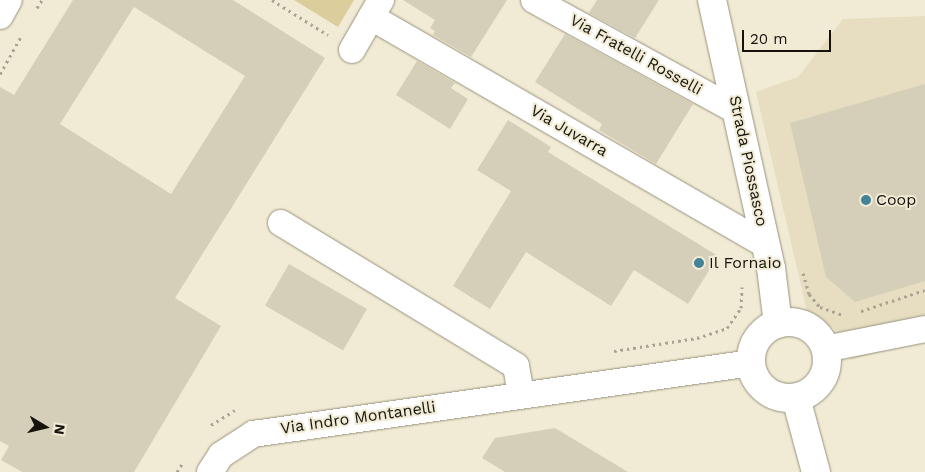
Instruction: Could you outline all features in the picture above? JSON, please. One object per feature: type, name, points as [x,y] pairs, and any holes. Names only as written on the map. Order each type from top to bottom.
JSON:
[{"type":"street","points":[[0,16],[9,0]]},
{"type":"street","name":"Via Fratelli Rosselli","points":[[534,0],[737,111]]},
{"type":"street","name":"Strada Piossasco","points":[[712,0],[769,256],[778,324]]},
{"type":"street","points":[[352,50],[376,8]]},
{"type":"street","name":"Via Juvarra","points":[[376,8],[407,37],[769,256]]},
{"type":"street","points":[[281,223],[516,366],[521,394]]},
{"type":"street","points":[[778,324],[801,324],[820,338],[825,349],[824,374],[808,394],[796,398],[771,394],[754,375],[751,363],[758,339],[778,324]]},
{"type":"street","points":[[825,349],[925,329]]},
{"type":"street","name":"Via Indro Montanelli","points":[[210,472],[221,455],[253,434],[521,394],[751,363]]},
{"type":"street","points":[[796,398],[816,472]]},
{"type":"path","points":[[272,0],[352,50]]},
{"type":"path","points":[[731,321],[741,308],[743,271],[769,256],[800,263],[810,294],[820,307],[836,314],[850,315]]},
{"type":"path","points":[[857,312],[925,290]]},
{"type":"shaded area","points":[[294,0],[354,0],[338,27]]},
{"type":"shaded area","points":[[925,16],[925,340],[850,360],[844,339],[833,328],[809,320],[756,92],[798,77],[843,19]]},
{"type":"building","points":[[73,0],[233,0],[325,58],[175,298],[221,326],[134,472],[22,472],[1,460],[9,446],[0,441],[0,87],[14,95]],"holes":[[[134,7],[245,76],[171,194],[60,124]]]},
{"type":"building","points":[[403,0],[507,0],[471,57],[433,35],[435,31],[430,28],[435,20]]},
{"type":"building","points":[[597,0],[659,0],[635,38],[589,13]]},
{"type":"building","points":[[565,34],[693,104],[656,164],[599,130],[602,124],[535,82]]},
{"type":"building","points":[[417,61],[455,83],[451,88],[468,99],[450,129],[396,95]]},
{"type":"building","name":"Coop","points":[[925,84],[925,281],[855,302],[826,277],[790,123]]},
{"type":"building","points":[[508,120],[551,147],[548,152],[718,256],[688,304],[634,270],[611,306],[526,252],[490,309],[453,286],[511,191],[477,170]]},
{"type":"building","points":[[289,264],[367,309],[343,351],[265,306]]},
{"type":"building","points":[[555,428],[628,472],[505,472],[482,458],[495,438]]},
{"type":"place","name":"Coop","points":[[866,200]]},
{"type":"place","name":"Il Fornaio","points":[[699,263]]}]
